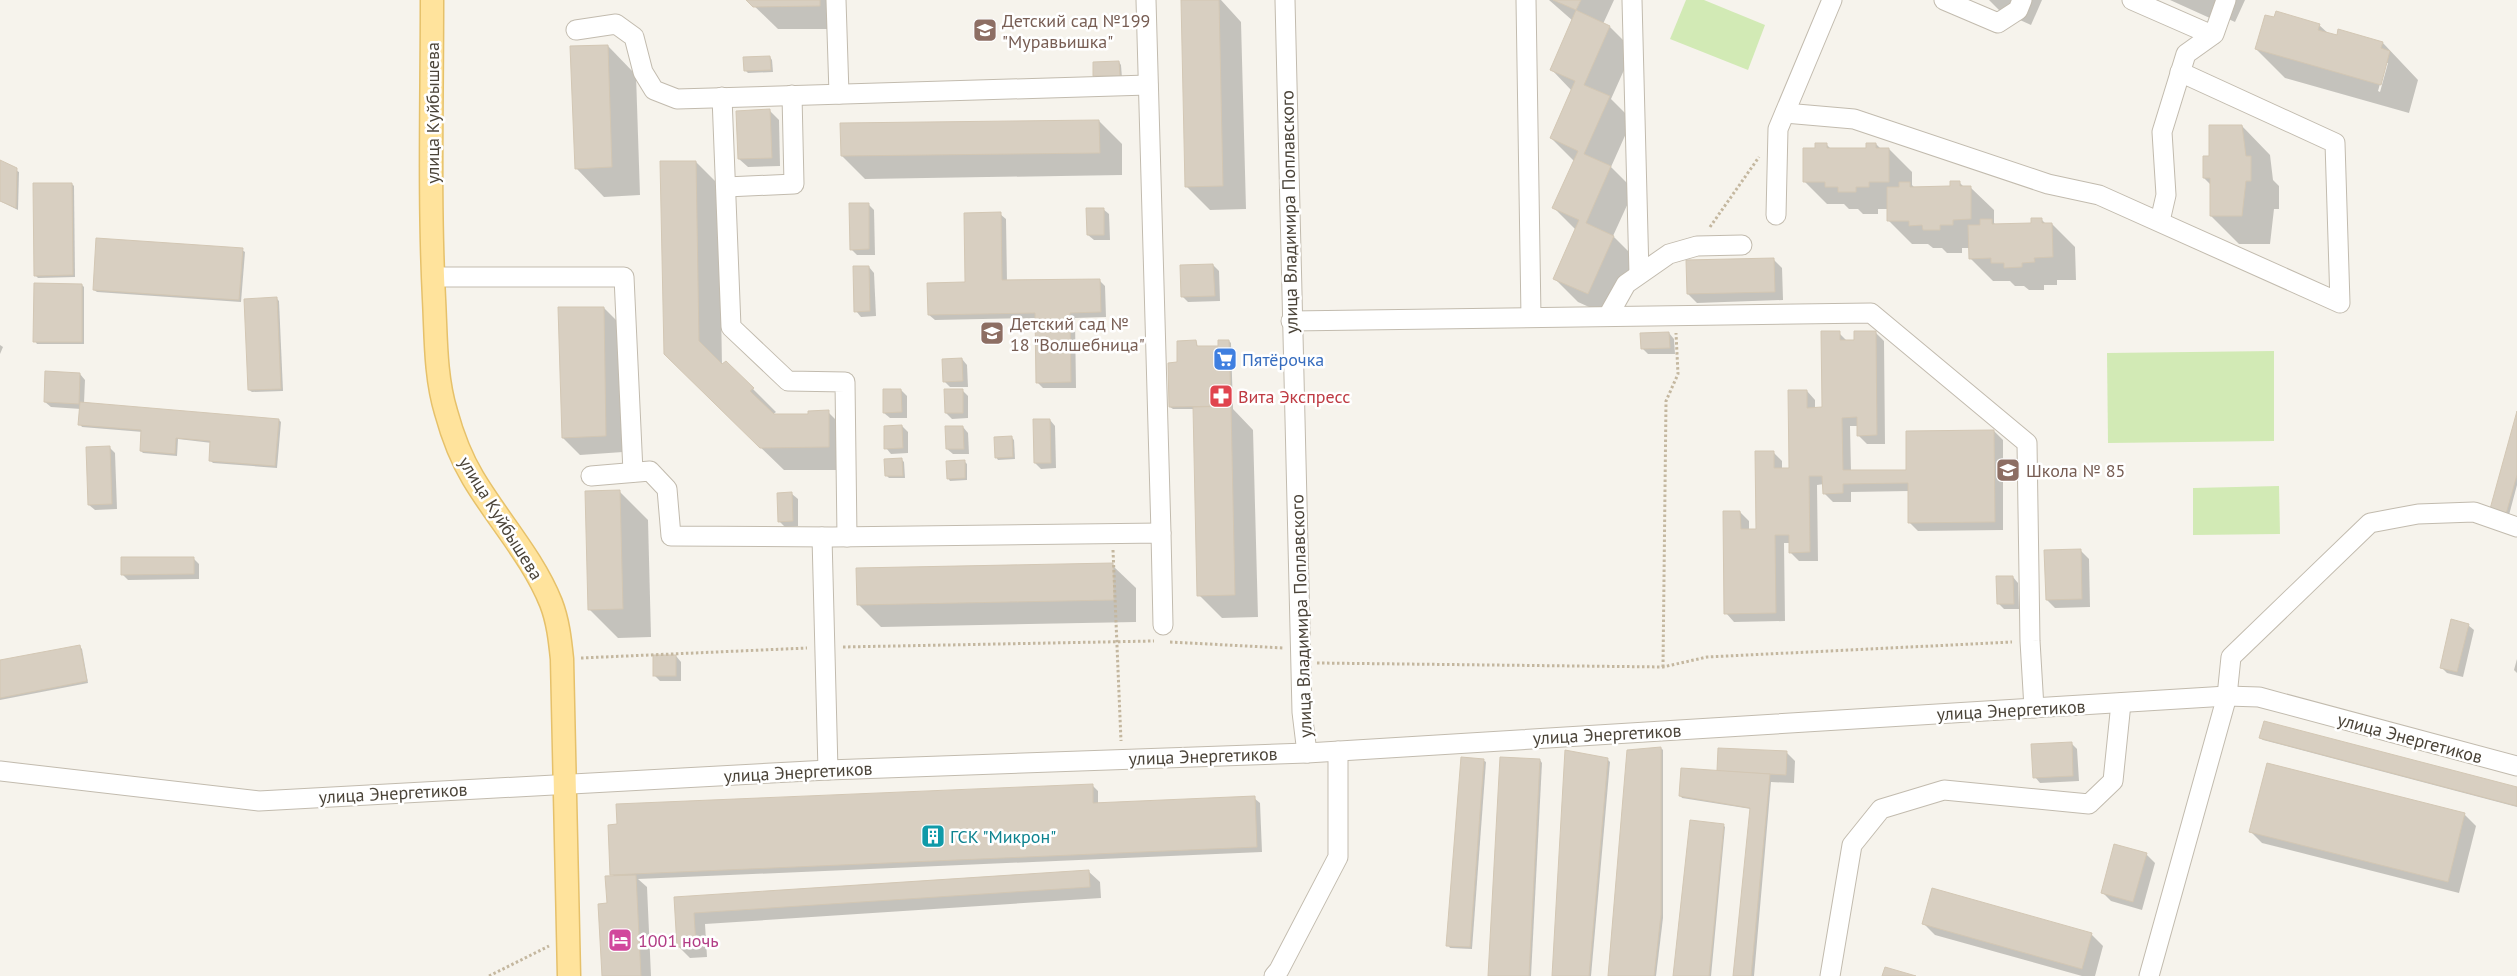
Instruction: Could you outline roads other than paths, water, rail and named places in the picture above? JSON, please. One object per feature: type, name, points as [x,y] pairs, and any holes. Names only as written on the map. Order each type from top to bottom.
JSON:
[{"type":"main road","name":"улица Куйбышева","points":[[432,0],[433,277],[438,367],[445,410],[456,442],[472,477],[541,581],[551,604],[559,631],[562,659],[569,976]]},
{"type":"street","points":[[836,0],[839,94]]},
{"type":"street","points":[[1146,0],[1161,532],[1162,636]]},
{"type":"street","name":"улица Владимира Поплавского","points":[[1285,0],[1300,663],[1302,712],[1307,753]]},
{"type":"street","points":[[1526,0],[1532,317]]},
{"type":"street","points":[[1632,0],[1639,274]]},
{"type":"street","points":[[1776,215],[1781,121],[1832,0]]},
{"type":"street","points":[[1944,0],[1998,23],[2018,10],[2022,0]]},
{"type":"street","points":[[2132,0],[2212,35]]},
{"type":"street","points":[[2160,221],[2166,195],[2162,132],[2186,54],[2212,35],[2226,0]]},
{"type":"street","points":[[576,30],[616,24],[634,37],[643,72],[654,90],[676,99],[1148,85]]},
{"type":"street","points":[[1781,121],[1854,119],[2048,184],[2099,195],[2340,303],[2335,143],[2180,72]]},
{"type":"street","points":[[726,188],[794,184],[792,95]]},
{"type":"street","points":[[722,97],[732,327],[788,381],[844,382],[847,537]]},
{"type":"street","points":[[1608,316],[1620,291],[1639,274],[1669,254],[1697,246],[1742,245]]},
{"type":"street","points":[[433,277],[624,277],[633,472]]},
{"type":"street","points":[[1291,321],[1871,313],[2027,443],[2030,641],[2034,708]]},
{"type":"street","points":[[591,476],[650,471],[667,489],[671,536],[847,537],[1161,532]]},
{"type":"street","points":[[2149,976],[2227,696],[2231,657],[2370,523],[2418,514],[2474,512],[2517,527]]},
{"type":"street","points":[[822,537],[828,770]]},
{"type":"street","name":"улица Энергетиков","points":[[0,771],[259,801],[828,770],[1307,753],[2227,696],[2259,697],[2517,766]]},
{"type":"street","points":[[1830,976],[1852,845],[1881,810],[1944,790],[2089,804],[2113,781],[2122,703]]},
{"type":"street","points":[[1274,976],[1338,857],[1338,751]]},
{"type":"place","name":"Детский сад №199 \"Муравьишка\"","points":[[985,30]]},
{"type":"place","name":"Детский сад № 18 \"Волшебница\"","points":[[992,333]]},
{"type":"place","name":"Пятёрочка","points":[[1225,359]]},
{"type":"place","name":"Вита Экспресс","points":[[1221,396]]},
{"type":"place","name":"Школа № 85","points":[[2008,470]]},
{"type":"place","name":"ГСК \"Микрон\"","points":[[933,836]]},
{"type":"place","name":"1001 ночь","points":[[620,940]]}]
